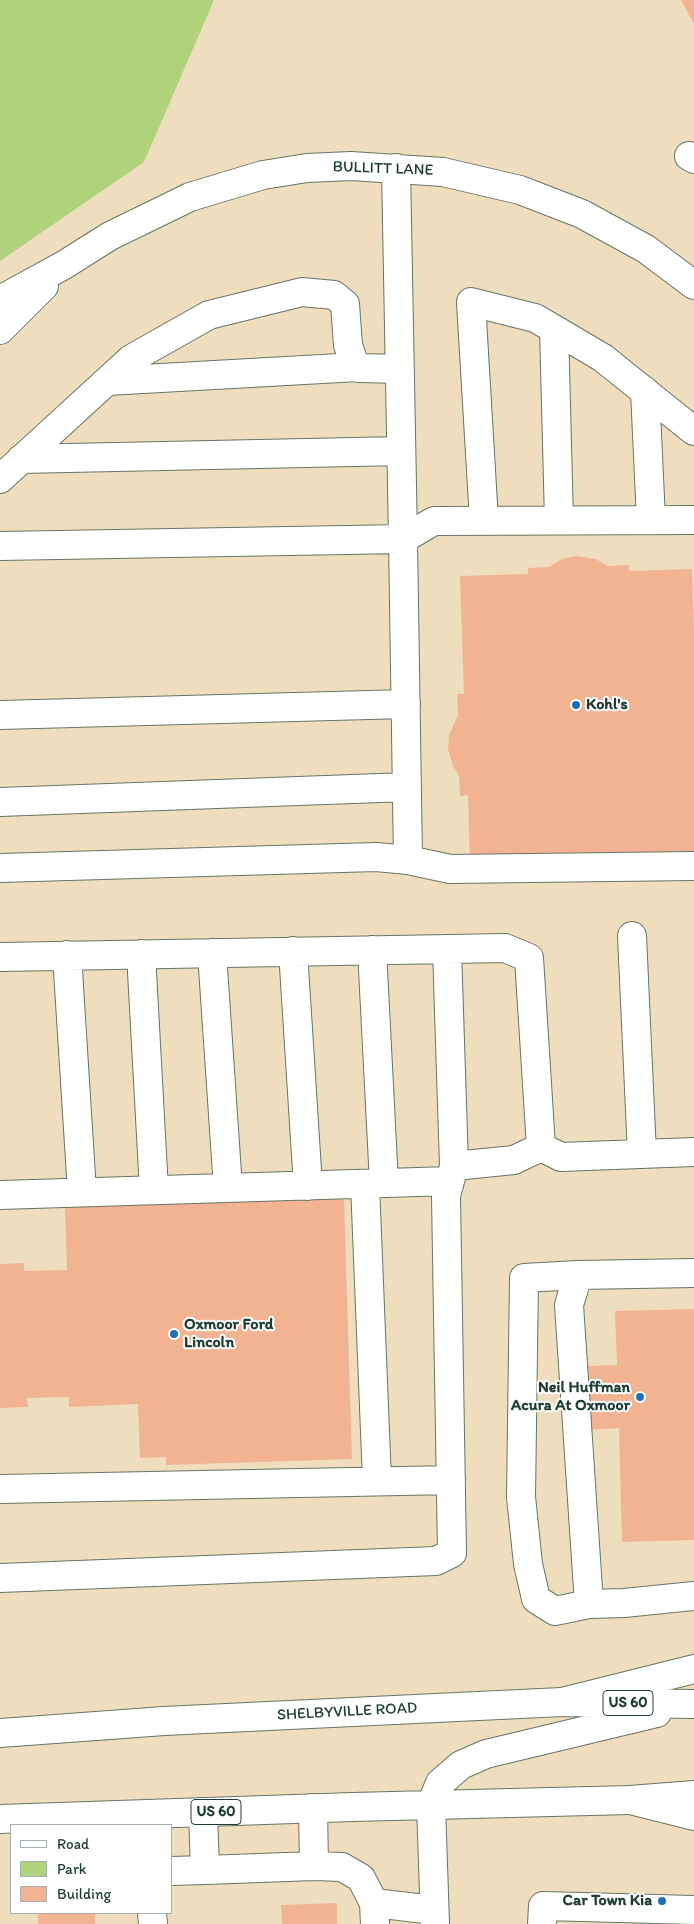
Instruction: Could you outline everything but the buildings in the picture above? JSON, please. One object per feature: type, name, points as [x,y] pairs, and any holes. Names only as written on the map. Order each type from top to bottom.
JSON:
[{"type":"main road","name":"BULLITT LANE","points":[[0,300],[64,265],[110,236],[190,197],[263,175],[307,168],[351,166],[443,172],[511,188],[573,210],[646,249],[694,285]]},
{"type":"main road","points":[[396,168],[408,860]]},
{"type":"main road","name":"BULLITT LANE","points":[[0,330],[64,265]]},
{"type":"main road","points":[[0,478],[132,359],[209,315],[302,292],[334,296],[346,304],[348,345],[358,367]]},
{"type":"main road","points":[[484,521],[471,302],[535,318],[603,358],[694,431]]},
{"type":"main road","points":[[554,329],[559,520]]},
{"type":"main road","points":[[107,381],[358,367],[400,369]]},
{"type":"main road","points":[[645,391],[650,520]]},
{"type":"main road","points":[[21,459],[401,451]]},
{"type":"main road","points":[[0,546],[403,539],[434,521],[694,520]]},
{"type":"main road","points":[[0,715],[406,704]]},
{"type":"main road","points":[[0,802],[408,787]]},
{"type":"main road","points":[[0,868],[376,857],[408,860],[450,869],[694,866]]},
{"type":"main road","points":[[632,936],[642,1154]]},
{"type":"main road","points":[[0,957],[505,948],[529,958],[541,1147]]},
{"type":"main road","points":[[0,1578],[436,1561],[452,1553],[446,1196],[452,1174],[447,949]]},
{"type":"main road","points":[[372,950],[377,1481]]},
{"type":"main road","points":[[293,951],[308,1186]]},
{"type":"main road","points":[[212,953],[228,1188]]},
{"type":"main road","points":[[141,954],[154,1190]]},
{"type":"main road","points":[[67,955],[82,1192]]},
{"type":"main road","points":[[541,1147],[561,1157],[694,1152]]},
{"type":"main road","points":[[0,1195],[375,1184],[452,1174],[514,1160],[541,1147]]},
{"type":"main road","points":[[694,1272],[524,1278],[521,1497],[528,1564],[536,1599],[555,1611],[589,1604],[624,1603],[694,1596]]},
{"type":"main road","points":[[578,1275],[569,1305],[589,1604]]},
{"type":"main road","points":[[0,1489],[451,1480]]},
{"type":"main road","points":[[562,1702],[694,1669]]},
{"type":"main road","name":"SHELBYVILLE ROAD","points":[[0,1733],[164,1721],[562,1702],[694,1704]]},
{"type":"main road","points":[[172,1871],[342,1866],[361,1878],[375,1913],[435,1917],[431,1805],[440,1783],[461,1765],[473,1758],[556,1736],[694,1704]]},
{"type":"main road","name":"US 60","points":[[0,1819],[313,1808],[630,1800],[694,1795]]},
{"type":"main road","points":[[630,1800],[694,1816]]},
{"type":"main road","points":[[313,1808],[314,1866]]},
{"type":"main road","points":[[203,1812],[205,1870]]},
{"type":"main road","points":[[542,1924],[543,1906],[694,1910]]},
{"type":"green space","points":[[0,0],[214,0],[144,162],[0,261]]},
{"type":"place","name":"Kohl's","points":[[576,705]]},
{"type":"place","name":"Oxmoor Ford Lincoln","points":[[174,1334]]},
{"type":"place","name":"Neil Huffman Acura At Oxmoor","points":[[640,1397]]},
{"type":"place","name":"Car Town Kia","points":[[662,1901]]}]
